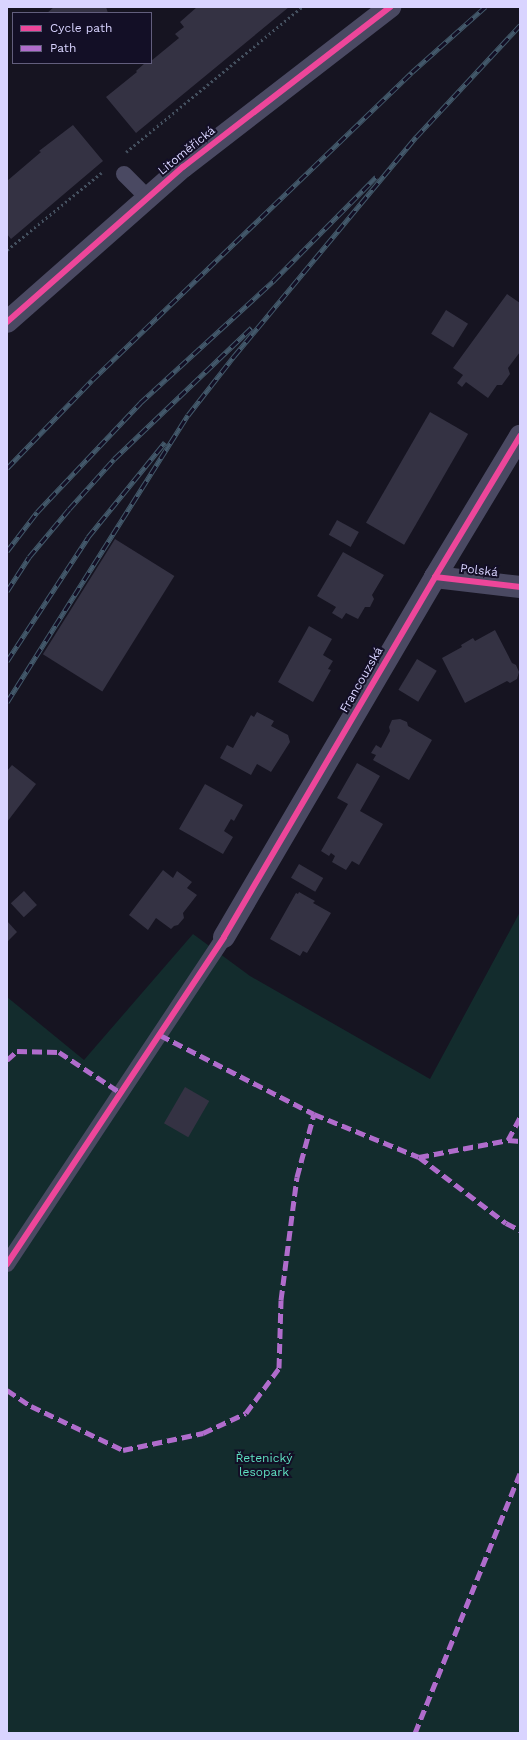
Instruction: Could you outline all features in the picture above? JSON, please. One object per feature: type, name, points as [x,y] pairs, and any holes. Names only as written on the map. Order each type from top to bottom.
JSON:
[{"type":"street","name":"Litoměřická","points":[[7,322],[183,167],[390,7]]},
{"type":"street","name":"Francouzská","points":[[224,937],[435,577],[520,436]]},
{"type":"street","name":"Polská","points":[[435,577],[520,587]]},
{"type":"lane","points":[[124,174],[148,198]]},
{"type":"lane","points":[[7,1264],[224,937]]},
{"type":"path","points":[[124,154],[302,7]]},
{"type":"path","points":[[7,250],[105,169]]},
{"type":"green space","name":"Řetenický lesopark","points":[[520,912],[520,1733],[7,1733],[7,997],[84,1060],[193,934],[250,976],[430,1079]]},
{"type":"building","points":[[54,7],[106,7],[108,12],[48,12]]},
{"type":"building","points":[[197,7],[289,7],[136,133],[106,97],[137,72],[136,71],[144,64],[152,64],[152,60],[179,38],[175,34],[184,27],[180,22]]},
{"type":"building","points":[[73,125],[103,161],[11,239],[7,234],[7,181],[41,152],[39,151]]},
{"type":"building","points":[[507,294],[520,303],[520,352],[508,368],[510,374],[502,385],[497,385],[488,398],[466,382],[462,387],[457,383],[463,375],[453,368]]},
{"type":"building","points":[[446,310],[468,324],[453,348],[431,334]]},
{"type":"building","points":[[430,412],[468,434],[404,545],[366,523]]},
{"type":"building","points":[[337,520],[359,532],[351,547],[329,535]]},
{"type":"building","points":[[115,539],[174,576],[102,691],[43,654]]},
{"type":"building","points":[[343,552],[384,575],[372,595],[374,599],[370,607],[365,607],[358,619],[346,613],[342,619],[332,613],[336,607],[317,596]]},
{"type":"building","points":[[309,626],[332,639],[323,655],[333,661],[328,669],[331,670],[313,702],[278,682]]},
{"type":"building","points":[[495,630],[512,663],[516,665],[519,672],[517,679],[510,683],[507,681],[465,703],[442,658],[462,647],[461,645],[473,638],[475,641]]},
{"type":"building","points":[[417,659],[437,671],[418,702],[398,690]]},
{"type":"building","points":[[257,712],[274,721],[271,726],[288,735],[290,742],[271,772],[257,764],[251,775],[220,758],[227,745],[233,748],[251,715],[254,717]]},
{"type":"building","points":[[400,719],[407,722],[408,726],[432,740],[409,780],[373,760],[376,755],[371,753],[376,745],[381,748],[390,731],[389,727],[392,720]]},
{"type":"building","points":[[357,763],[380,776],[360,811],[383,824],[359,865],[352,861],[346,870],[332,862],[335,856],[331,853],[329,856],[321,851],[348,804],[337,798]]},
{"type":"building","points":[[12,765],[36,784],[7,822],[7,771]]},
{"type":"building","points":[[205,784],[243,805],[234,821],[231,819],[224,831],[233,837],[223,854],[179,829]]},
{"type":"building","points":[[299,864],[323,878],[315,892],[291,878]]},
{"type":"building","points":[[163,870],[173,878],[177,871],[192,882],[187,888],[197,895],[183,913],[184,918],[178,925],[171,929],[156,918],[148,930],[129,915]]},
{"type":"building","points":[[24,891],[37,905],[24,917],[11,903]]},
{"type":"building","points":[[299,892],[315,901],[313,903],[331,913],[307,953],[303,951],[300,956],[270,939],[296,893],[298,894]]},
{"type":"building","points":[[7,921],[17,932],[7,942]]},
{"type":"building","points":[[185,1087],[209,1101],[188,1137],[164,1123]]},
{"type":"railway","points":[[7,468],[92,380],[412,72],[485,7]]},
{"type":"railway","points":[[7,702],[188,415],[234,356],[416,137],[520,25]]},
{"type":"railway","points":[[7,551],[37,512],[140,403],[274,280],[376,177]]},
{"type":"railway","points":[[7,591],[29,557],[69,509],[114,459],[251,328]]},
{"type":"railway","points":[[7,661],[88,537],[165,442]]},
{"type":"marked path","points":[[160,1035],[314,1114],[419,1157],[508,1140],[520,1141]]},
{"type":"marked path","points":[[7,1060],[17,1051],[59,1052],[121,1093]]},
{"type":"marked path","points":[[7,1390],[31,1406],[123,1450],[203,1433],[246,1413],[279,1368],[281,1300],[297,1177],[314,1114]]},
{"type":"marked path","points":[[508,1140],[520,1117]]},
{"type":"marked path","points":[[419,1157],[506,1223],[520,1230]]},
{"type":"marked path","points":[[415,1733],[520,1473]]},
{"type":"cycle path","points":[[7,322],[183,167],[390,7]]},
{"type":"cycle path","points":[[7,1264],[224,937],[435,577],[520,436]]},
{"type":"cycle path","points":[[435,577],[520,587]]}]
